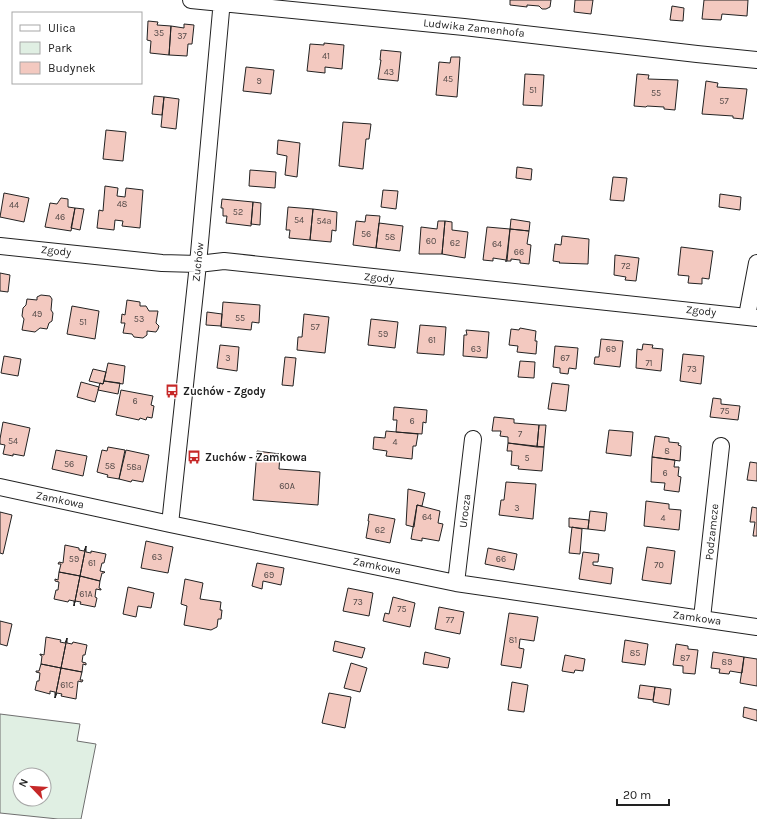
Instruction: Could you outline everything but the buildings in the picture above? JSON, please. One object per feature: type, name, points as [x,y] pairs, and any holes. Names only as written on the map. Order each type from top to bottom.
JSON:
[{"type":"street","name":"Ludwika Zamenhofa","points":[[190,0],[464,26],[757,60]]},
{"type":"street","name":"Zuchów","points":[[170,524],[198,264],[222,2]]},
{"type":"street","name":"Zgody","points":[[0,246],[162,263],[198,264],[224,261],[752,317]]},
{"type":"street","points":[[752,317],[757,264]]},
{"type":"street","name":"Urocza","points":[[456,583],[473,439]]},
{"type":"street","name":"Podzamcze","points":[[702,618],[721,446]]},
{"type":"street","name":"Zamkowa","points":[[0,487],[456,583],[757,627]]},
{"type":"green space","points":[[0,714],[80,724],[77,741],[96,744],[81,819],[58,819],[0,813]]},
{"type":"place","name":"Zuchów - Zgody","points":[[172,391]]},
{"type":"place","name":"Zuchów - Zamkowa","points":[[194,457]]}]
